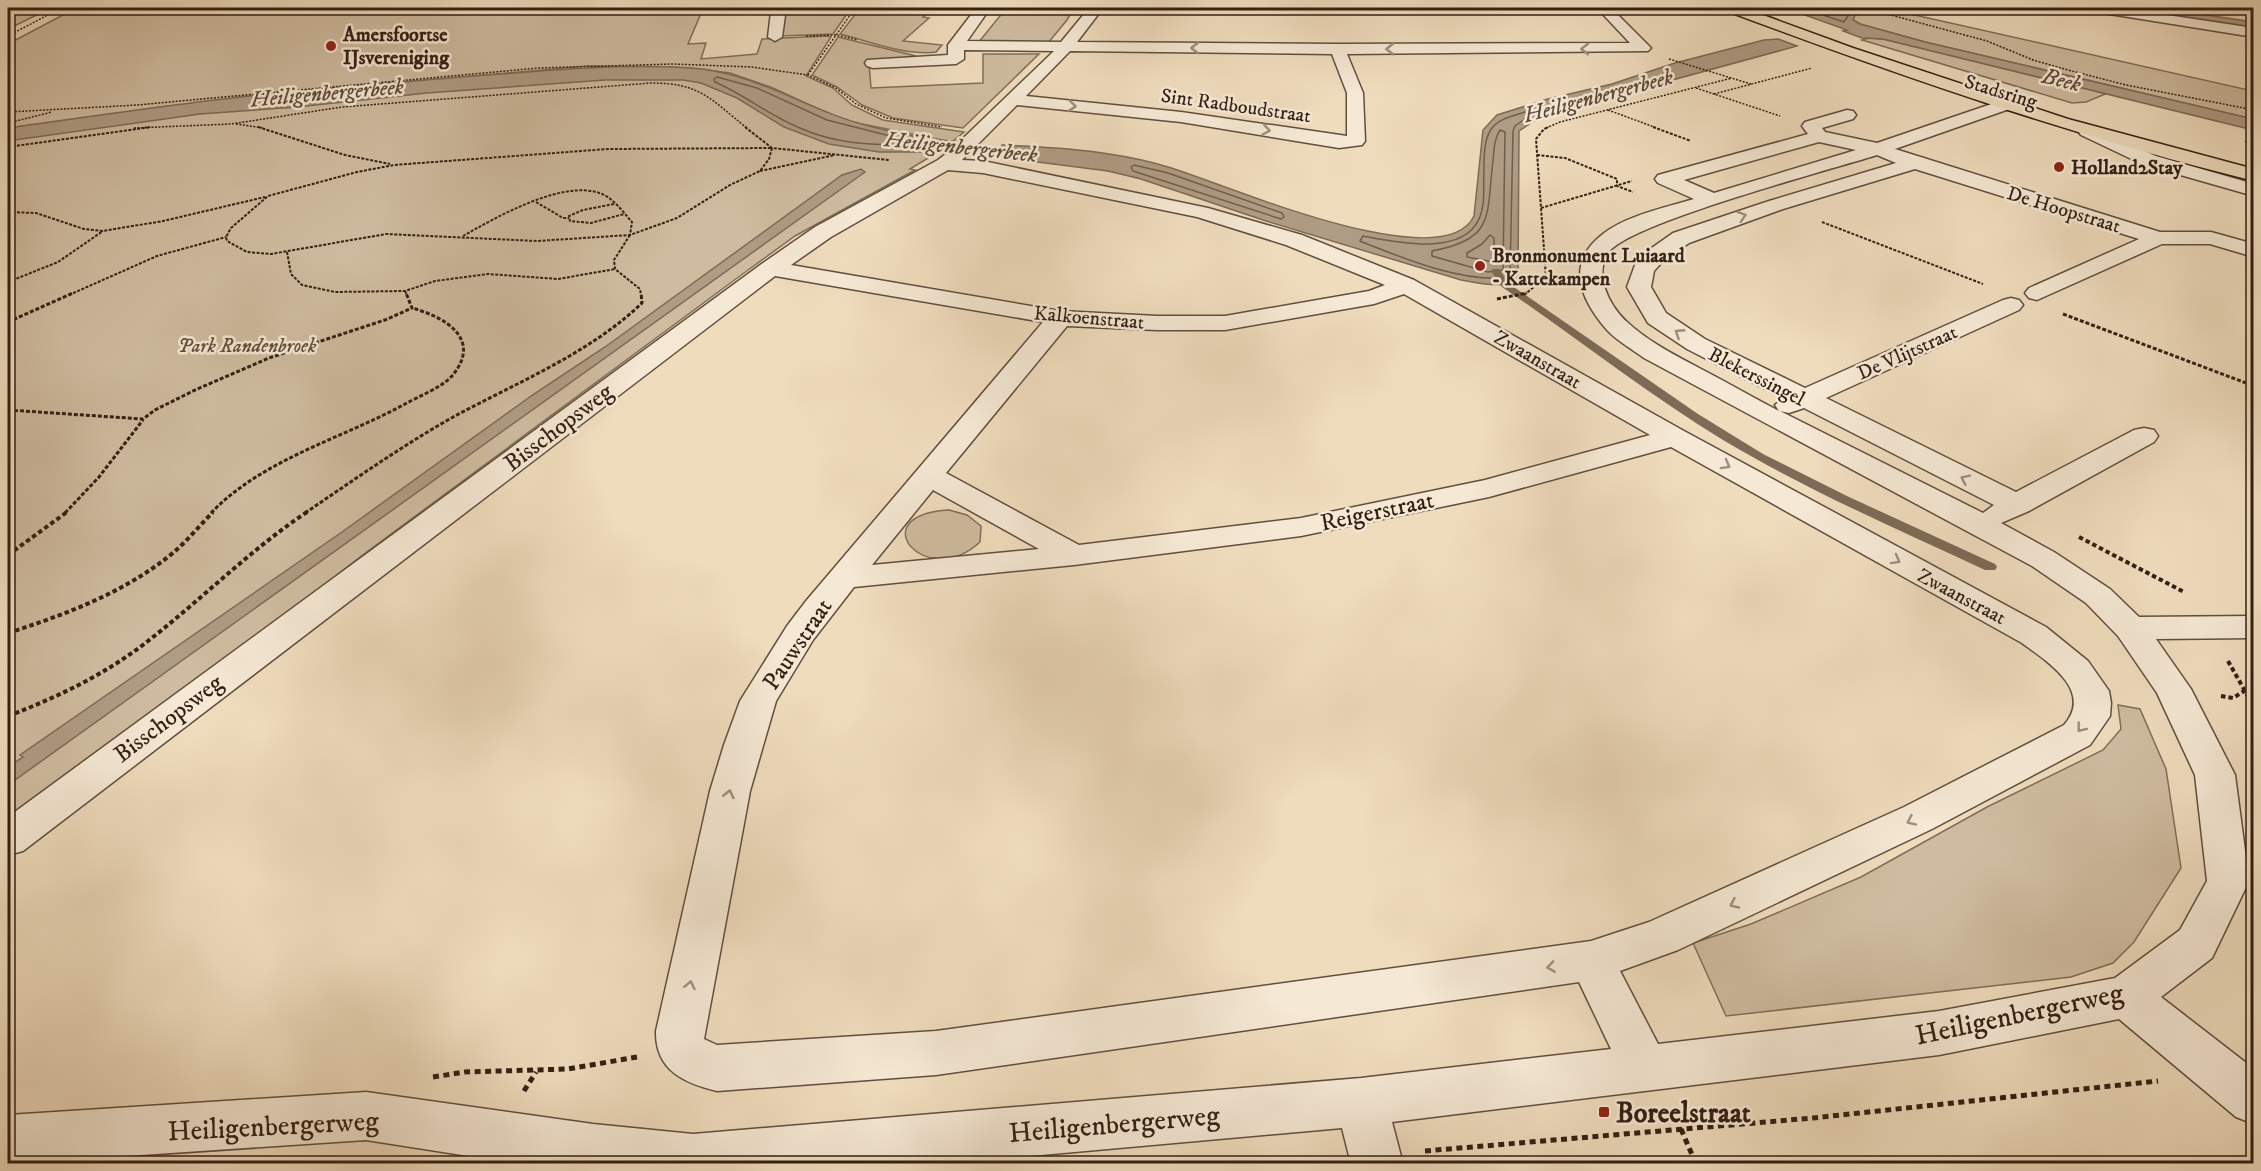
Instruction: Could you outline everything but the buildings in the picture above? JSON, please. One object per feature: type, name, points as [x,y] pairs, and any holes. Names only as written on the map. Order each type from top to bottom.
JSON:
[{"type":"main road","name":"Stadsring","points":[[1732,8],[1848,51],[2088,131],[2253,175]]},
{"type":"main road","name":"Stadsring","points":[[1752,8],[1853,45],[2026,98],[2253,161]]},
{"type":"main road","name":"Blekerssingel","points":[[2006,104],[2026,98]]},
{"type":"street","points":[[742,8],[779,8],[775,38]]},
{"type":"street","name":"Bisschopsweg","points":[[8,839],[771,268],[823,232],[952,159],[978,137],[1067,45],[1096,8]]},
{"type":"street","points":[[2097,8],[2253,33]]},
{"type":"street","points":[[956,45],[1067,45],[1096,48],[1643,48],[1608,11]]},
{"type":"street","points":[[873,63],[956,60],[956,45],[979,14]]},
{"type":"street","name":"Sint Radboudstraat","points":[[1014,100],[1181,117],[1339,142],[1356,141],[1355,93],[1338,49]]},
{"type":"street","name":"Blekerssingel","points":[[2006,104],[1878,149],[1678,210],[1612,237],[1599,249],[1591,267],[1591,283],[1602,306],[1617,327],[1653,353],[2043,559],[2098,596],[2130,628]]},
{"type":"street","points":[[1665,179],[1737,158],[1815,131],[1847,115]]},
{"type":"street","points":[[1815,131],[1878,149]]},
{"type":"street","name":"Stadsring","points":[[2088,131],[2149,160],[2253,190]]},
{"type":"street","name":"De Hoopstraat","points":[[1878,149],[1915,163],[2159,238],[2211,238],[2253,251]]},
{"type":"street","name":"Zwaanstraat","points":[[952,159],[1222,217],[1293,240],[1406,285],[1674,437],[2034,635],[2062,656],[2081,676],[2092,694],[2091,716],[2077,735],[1918,818],[1662,937],[1591,961]]},
{"type":"street","name":"Blekerssingel","points":[[1915,163],[1776,205],[1681,238],[1654,257],[1643,270],[1639,287],[1657,318],[1696,344],[2018,505]]},
{"type":"street","points":[[1665,179],[1712,199]]},
{"type":"street","points":[[2037,294],[2159,238]]},
{"type":"street","name":"Kalkoenstraat","points":[[771,268],[1060,318],[1157,324],[1225,323],[1374,297],[1406,285]]},
{"type":"street","name":"De Vlijtstraat","points":[[1765,414],[2011,305]]},
{"type":"street","name":"Pauwstraat","points":[[680,1042],[680,1031],[730,791],[758,701],[799,634],[1060,318]]},
{"type":"street","points":[[1980,524],[2144,436]]},
{"type":"street","name":"Reigerstraat","points":[[844,578],[1074,555],[1301,527],[1489,488],[1674,437]]},
{"type":"street","points":[[929,476],[1074,555]]},
{"type":"street","points":[[2130,628],[2253,627]]},
{"type":"street","name":"Heiligenbergerweg","points":[[8,1140],[366,1116],[588,1156],[693,1160],[1361,1102],[1939,1033],[2126,997],[2196,944],[2228,881],[2215,775],[2173,689],[2130,628]]},
{"type":"street","points":[[680,1042],[686,1054],[700,1064],[717,1068],[936,1053],[1591,961],[1645,1067]]},
{"type":"street","points":[[2126,997],[2237,1087]]},
{"type":"street","points":[[1361,1102],[1376,1160]]},
{"type":"path","points":[[8,36],[61,8]]},
{"type":"path","points":[[808,75],[855,8]]},
{"type":"path","points":[[1865,8],[1965,34],[2068,70],[2126,85],[2253,110]]},
{"type":"path","points":[[1608,11],[1707,14]]},
{"type":"path","points":[[1675,61],[1752,84]]},
{"type":"path","points":[[8,112],[137,105],[406,78],[581,65],[715,65],[808,75],[836,88],[856,104],[886,118],[978,137]]},
{"type":"path","points":[[1714,94],[1819,67]]},
{"type":"path","points":[[1510,298],[1532,292],[1546,277],[1536,139],[1544,129],[1560,122],[1732,78]]},
{"type":"path","points":[[8,147],[142,127],[231,124],[342,107],[676,83],[699,90],[772,148]]},
{"type":"path","points":[[1695,88],[1815,131]]},
{"type":"path","points":[[8,123],[62,110]]},
{"type":"path","points":[[1607,110],[1737,158]]},
{"type":"path","points":[[231,124],[261,127],[325,149],[394,165]]},
{"type":"path","points":[[759,171],[769,159],[772,148]]},
{"type":"path","points":[[8,212],[36,213],[84,229],[103,231],[163,221],[357,172],[394,165],[597,150],[772,148],[840,153],[927,164],[952,159]]},
{"type":"path","points":[[226,237],[227,241],[247,252],[287,252],[386,234],[537,241],[630,235],[677,218],[730,185],[759,171],[840,153]]},
{"type":"path","points":[[1537,155],[1565,158],[1617,179],[1617,186]]},
{"type":"path","points":[[1541,208],[1646,178],[1665,179]]},
{"type":"path","points":[[1617,186],[1678,210]]},
{"type":"path","points":[[8,716],[45,702],[96,676],[147,642],[275,533],[452,418],[580,349],[619,325],[642,303],[640,289],[615,269],[614,260],[630,235],[632,222],[602,194],[589,191],[535,201],[506,212],[462,237]]},
{"type":"path","points":[[8,322],[157,256],[226,237],[231,228],[268,196]]},
{"type":"path","points":[[535,201],[577,224],[591,223],[624,214]]},
{"type":"path","points":[[569,219],[579,211],[615,204]]},
{"type":"path","points":[[1776,205],[1991,287]]},
{"type":"path","points":[[8,282],[51,267],[103,231]]},
{"type":"path","points":[[287,252],[291,274],[302,285],[335,292],[405,291],[463,276],[488,274],[558,279],[615,269]]},
{"type":"path","points":[[405,291],[412,308]]},
{"type":"path","points":[[8,555],[47,528],[76,502],[102,474],[143,419],[155,410],[195,390],[269,358],[375,324],[412,308],[429,311],[441,317],[458,332],[463,356],[458,369],[450,378],[363,427],[279,465],[244,484],[221,503],[174,551],[149,570],[69,611],[8,633]]},
{"type":"path","points":[[2057,311],[2253,386]]},
{"type":"path","points":[[8,410],[143,419]]},
{"type":"path","points":[[2018,505],[2172,586]]},
{"type":"path","points":[[2253,678],[2244,691],[2253,707]]},
{"type":"path","points":[[536,1071],[619,1062],[680,1042]]},
{"type":"path","points":[[1319,1164],[1681,1129],[2237,1087]]},
{"type":"path","points":[[1681,1129],[1696,1164]]},
{"type":"green space","points":[[8,8],[51,8],[8,29]]},
{"type":"green space","points":[[76,8],[719,8],[702,11],[688,44],[706,43],[701,59],[757,54],[762,39],[831,37],[806,76],[833,88],[852,105],[883,120],[964,132],[952,142],[847,121],[773,88],[730,73],[690,68],[587,66],[302,91],[8,128],[8,44]]},
{"type":"green space","points":[[811,8],[851,8],[833,34],[780,36],[783,14]]},
{"type":"green space","points":[[860,8],[932,8],[923,17],[929,18],[903,41],[942,45],[936,52],[912,52],[840,34]]},
{"type":"green space","points":[[932,8],[1074,8],[1048,43],[978,43],[1004,11]]},
{"type":"green space","points":[[1888,9],[2253,91],[2253,119],[1925,42],[1853,20],[1855,15]]},
{"type":"green space","points":[[838,37],[916,56],[918,60],[869,63],[871,88],[983,83],[983,54],[1039,54],[963,128],[893,118],[862,105],[837,87],[812,75]]},
{"type":"green space","points":[[1883,39],[2108,93],[2086,102],[2072,103],[1862,40]]},
{"type":"green space","name":"Park Randenbroek","points":[[646,74],[685,78],[938,152],[910,169],[915,170],[795,236],[744,273],[360,557],[8,830],[8,139],[206,110]]},
{"type":"green space","points":[[949,510],[967,515],[981,526],[980,542],[960,555],[940,559],[923,555],[911,547],[905,536],[909,524],[923,515]]},
{"type":"green space","points":[[2118,705],[2140,709],[2166,769],[2181,868],[2134,942],[2113,963],[2071,977],[1726,1016],[1693,943],[1751,924],[1861,877],[1987,807],[2103,750],[2121,729]]},
{"type":"water","name":"Beek","points":[[1797,8],[1813,10],[1902,8],[1861,13],[1855,15],[1853,20],[1925,42],[2253,119],[2253,130],[1883,39],[1862,38],[1843,31],[1847,30],[1791,10]]},
{"type":"water","points":[[2118,8],[2159,8],[2253,22],[2253,29]]},
{"type":"water","name":"Heiligenbergerbeek","points":[[1778,39],[1797,46],[1559,111],[1534,121],[1519,131],[1518,280],[1497,285],[1461,280],[1266,221],[1141,179],[1108,171],[990,156],[938,152],[879,152],[829,144],[784,127],[737,98],[701,83],[683,80],[605,80],[427,93],[297,107],[200,114],[8,141],[8,128],[266,94],[571,69],[691,68],[715,71],[760,84],[825,111],[889,131],[941,140],[1070,149],[1131,158],[1168,167],[1329,222],[1377,233],[1420,238],[1454,233],[1474,216],[1483,130],[1497,115],[1548,99],[1612,84],[1675,63],[1764,40]]},
{"type":"water","points":[[861,169],[865,172],[8,785],[8,767],[23,757],[20,755],[342,532],[531,396],[605,347],[842,175]]},
{"type":"pier","points":[[947,141],[1003,143],[990,157],[934,152]]},
{"type":"waterway","points":[[1496,271],[1505,285],[1726,437],[1816,486],[1990,567]]},
{"type":"place","name":"Amersfoortse IJsvereniging","points":[[331,46]]},
{"type":"place","name":"Holland2Stay","points":[[2059,167]]},
{"type":"place","name":"Bronmonument Luiaard - Kattekampen","points":[[1480,266]]},
{"type":"place","name":"Boreelstraat","points":[[1604,1112]]}]
